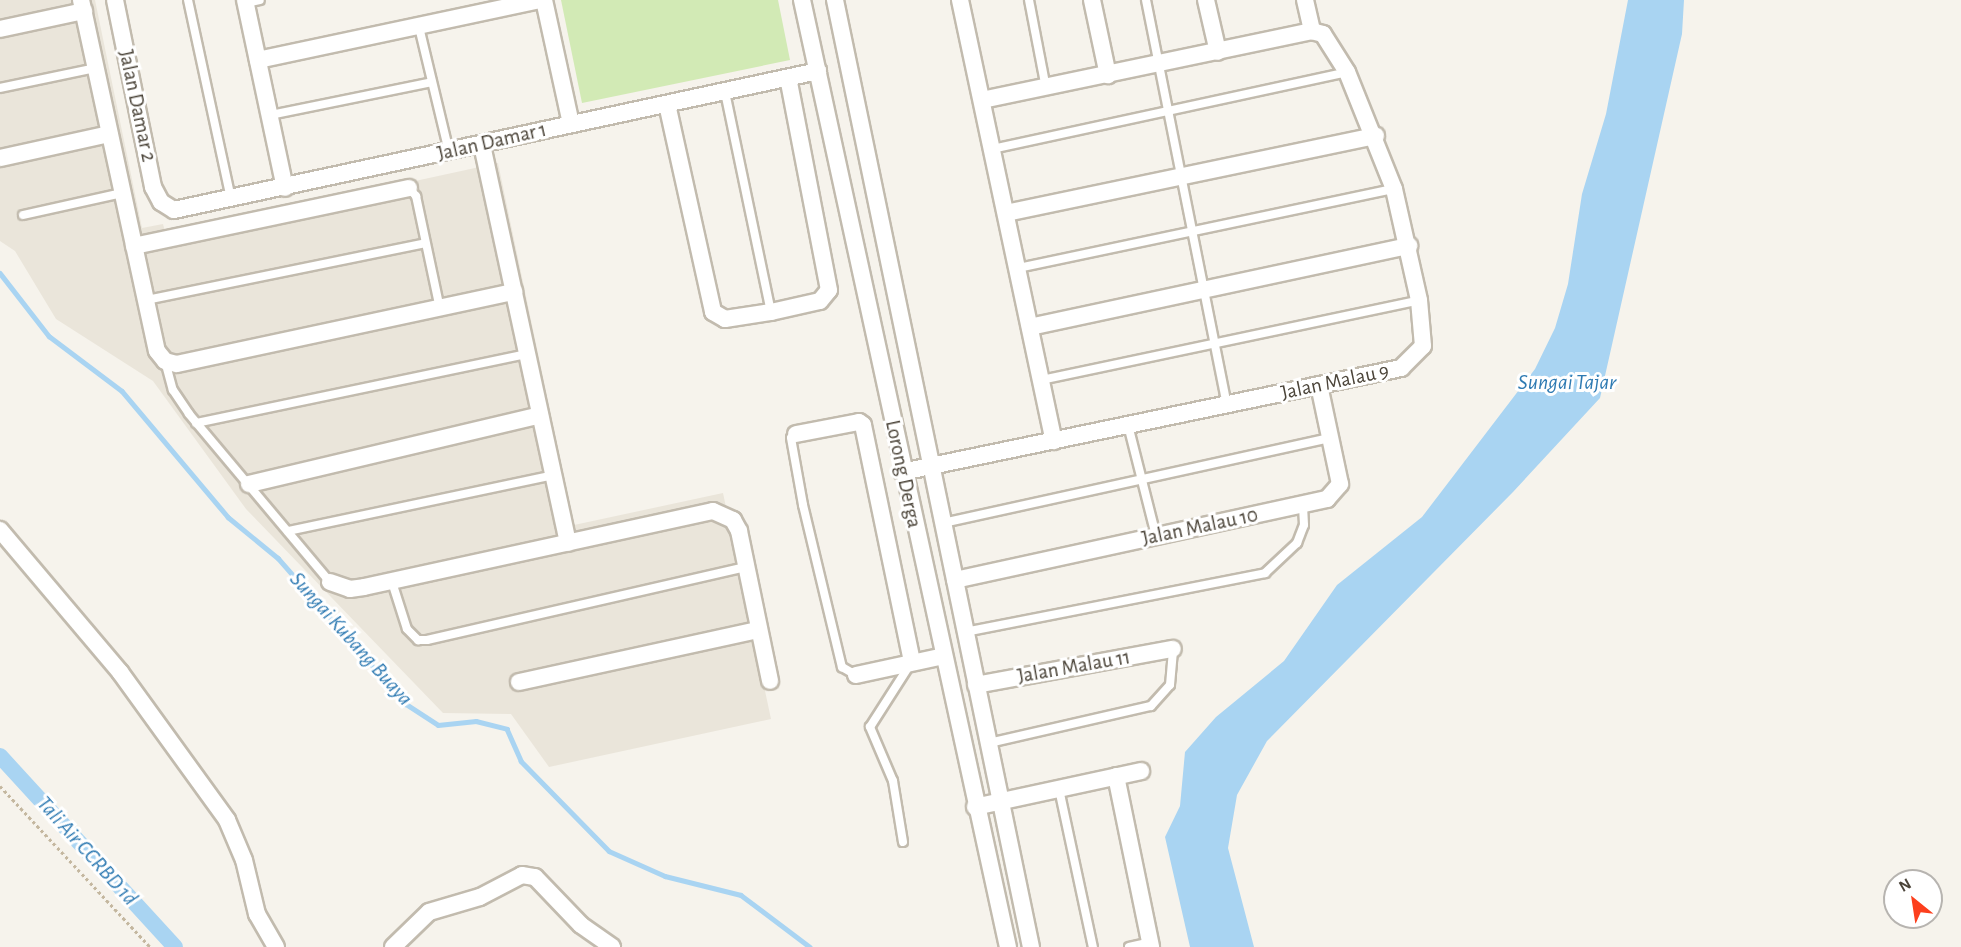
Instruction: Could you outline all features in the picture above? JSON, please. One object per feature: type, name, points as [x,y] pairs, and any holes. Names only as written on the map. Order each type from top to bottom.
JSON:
[{"type":"street","name":"Jalan Damar 2","points":[[115,0],[153,187],[166,207]]},
{"type":"street","points":[[258,60],[543,0],[571,124]]},
{"type":"street","name":"Lorong Derga","points":[[802,0],[902,472],[1008,947]]},
{"type":"street","points":[[835,0],[1032,947]]},
{"type":"street","points":[[960,0],[1054,441]]},
{"type":"street","points":[[1092,0],[1108,75]]},
{"type":"street","points":[[1206,0],[1218,52]]},
{"type":"street","points":[[982,100],[1312,31],[1305,0]]},
{"type":"street","points":[[250,1],[258,60],[285,188]]},
{"type":"street","points":[[0,29],[82,5],[157,351],[165,361],[177,364],[513,292]]},
{"type":"street","name":"Jalan Malau 9","points":[[902,472],[1319,385],[1412,362],[1424,335],[1409,246],[1394,189],[1376,136],[1347,72],[1323,34],[1312,31]]},
{"type":"street","name":"Jalan Damar 1","points":[[166,207],[182,210],[231,200],[818,71]]},
{"type":"street","points":[[667,104],[712,312],[725,319],[771,312],[820,301],[829,290],[788,78]]},
{"type":"street","points":[[0,158],[109,134]]},
{"type":"street","points":[[1006,213],[1376,136]]},
{"type":"street","points":[[482,145],[568,543]]},
{"type":"street","points":[[134,246],[409,188]]},
{"type":"street","points":[[1030,327],[1409,246]]},
{"type":"street","name":"Jalan Malau 10","points":[[955,580],[1328,499],[1338,490],[1331,438],[1319,385]]},
{"type":"street","points":[[249,484],[540,416]]},
{"type":"street","points":[[796,434],[859,422],[863,425],[912,661]]},
{"type":"street","points":[[330,582],[350,589],[392,582],[713,512],[733,520],[747,567],[770,681]]},
{"type":"street","points":[[0,530],[120,672],[227,820],[244,860],[257,915],[276,947]]},
{"type":"street","points":[[519,682],[759,630]]},
{"type":"street","name":"Jalan Malau 11","points":[[976,685],[1173,649]]},
{"type":"street","points":[[856,675],[912,661],[944,656]]},
{"type":"street","points":[[975,807],[1141,771]]},
{"type":"street","points":[[1116,776],[1150,945]]},
{"type":"street","points":[[393,947],[429,912],[480,897],[522,875],[536,877],[581,925],[612,947]]},
{"type":"lane","points":[[188,0],[231,200]]},
{"type":"lane","points":[[1029,0],[1046,88]]},
{"type":"lane","points":[[1146,0],[1179,177],[1227,404]]},
{"type":"lane","points":[[418,27],[449,152]]},
{"type":"lane","points":[[0,88],[97,68]]},
{"type":"lane","points":[[992,149],[1347,72]]},
{"type":"lane","points":[[270,115],[432,82]]},
{"type":"lane","points":[[725,92],[771,312]]},
{"type":"lane","points":[[409,188],[416,196],[440,309]]},
{"type":"lane","points":[[1018,268],[1394,189]]},
{"type":"lane","points":[[22,215],[122,193]]},
{"type":"lane","points":[[146,300],[425,243]]},
{"type":"lane","points":[[1041,380],[1419,300]]},
{"type":"lane","points":[[196,423],[527,354]]},
{"type":"lane","points":[[165,361],[173,390],[196,423],[330,582]]},
{"type":"lane","points":[[1128,425],[1156,536]]},
{"type":"lane","points":[[796,434],[791,438],[803,506],[842,667],[856,675]]},
{"type":"lane","points":[[943,523],[1331,438]]},
{"type":"lane","points":[[288,531],[553,475]]},
{"type":"lane","points":[[965,632],[1265,573],[1297,543],[1304,525],[1303,505]]},
{"type":"lane","points":[[392,582],[407,629],[418,640],[427,640],[747,567]]},
{"type":"lane","points":[[989,743],[1151,706],[1170,685],[1173,649]]},
{"type":"lane","points":[[903,842],[893,781],[870,727],[912,661]]},
{"type":"lane","points":[[1059,789],[1093,947]]},
{"type":"lane","points":[[1129,947],[1150,945]]},
{"type":"path","points":[[0,786],[150,947]]},
{"type":"shaded area","points":[[0,0],[95,0],[142,228],[163,224],[166,235],[498,163],[574,525],[723,493],[771,719],[549,767],[511,714],[443,713],[246,509],[153,381],[56,319],[15,251],[0,241]]},
{"type":"green space","points":[[561,0],[778,0],[790,60],[582,103]]},
{"type":"water","name":"Sungai Tajar","points":[[1628,0],[1684,0],[1682,34],[1600,398],[1513,492],[1267,741],[1237,795],[1228,848],[1254,947],[1190,947],[1165,837],[1180,806],[1185,752],[1216,717],[1284,661],[1337,585],[1422,517],[1535,369],[1555,328],[1568,284],[1582,194],[1606,114]]},
{"type":"waterway","name":"Sungai Kubang Buaya","points":[[0,273],[49,336],[122,391],[228,517],[278,558],[406,704],[438,725],[476,721],[507,729],[521,761],[609,851],[665,876],[741,895],[810,947]]},
{"type":"waterway","name":"Tali Air CCRBD 1d","points":[[0,756],[175,947]]}]
